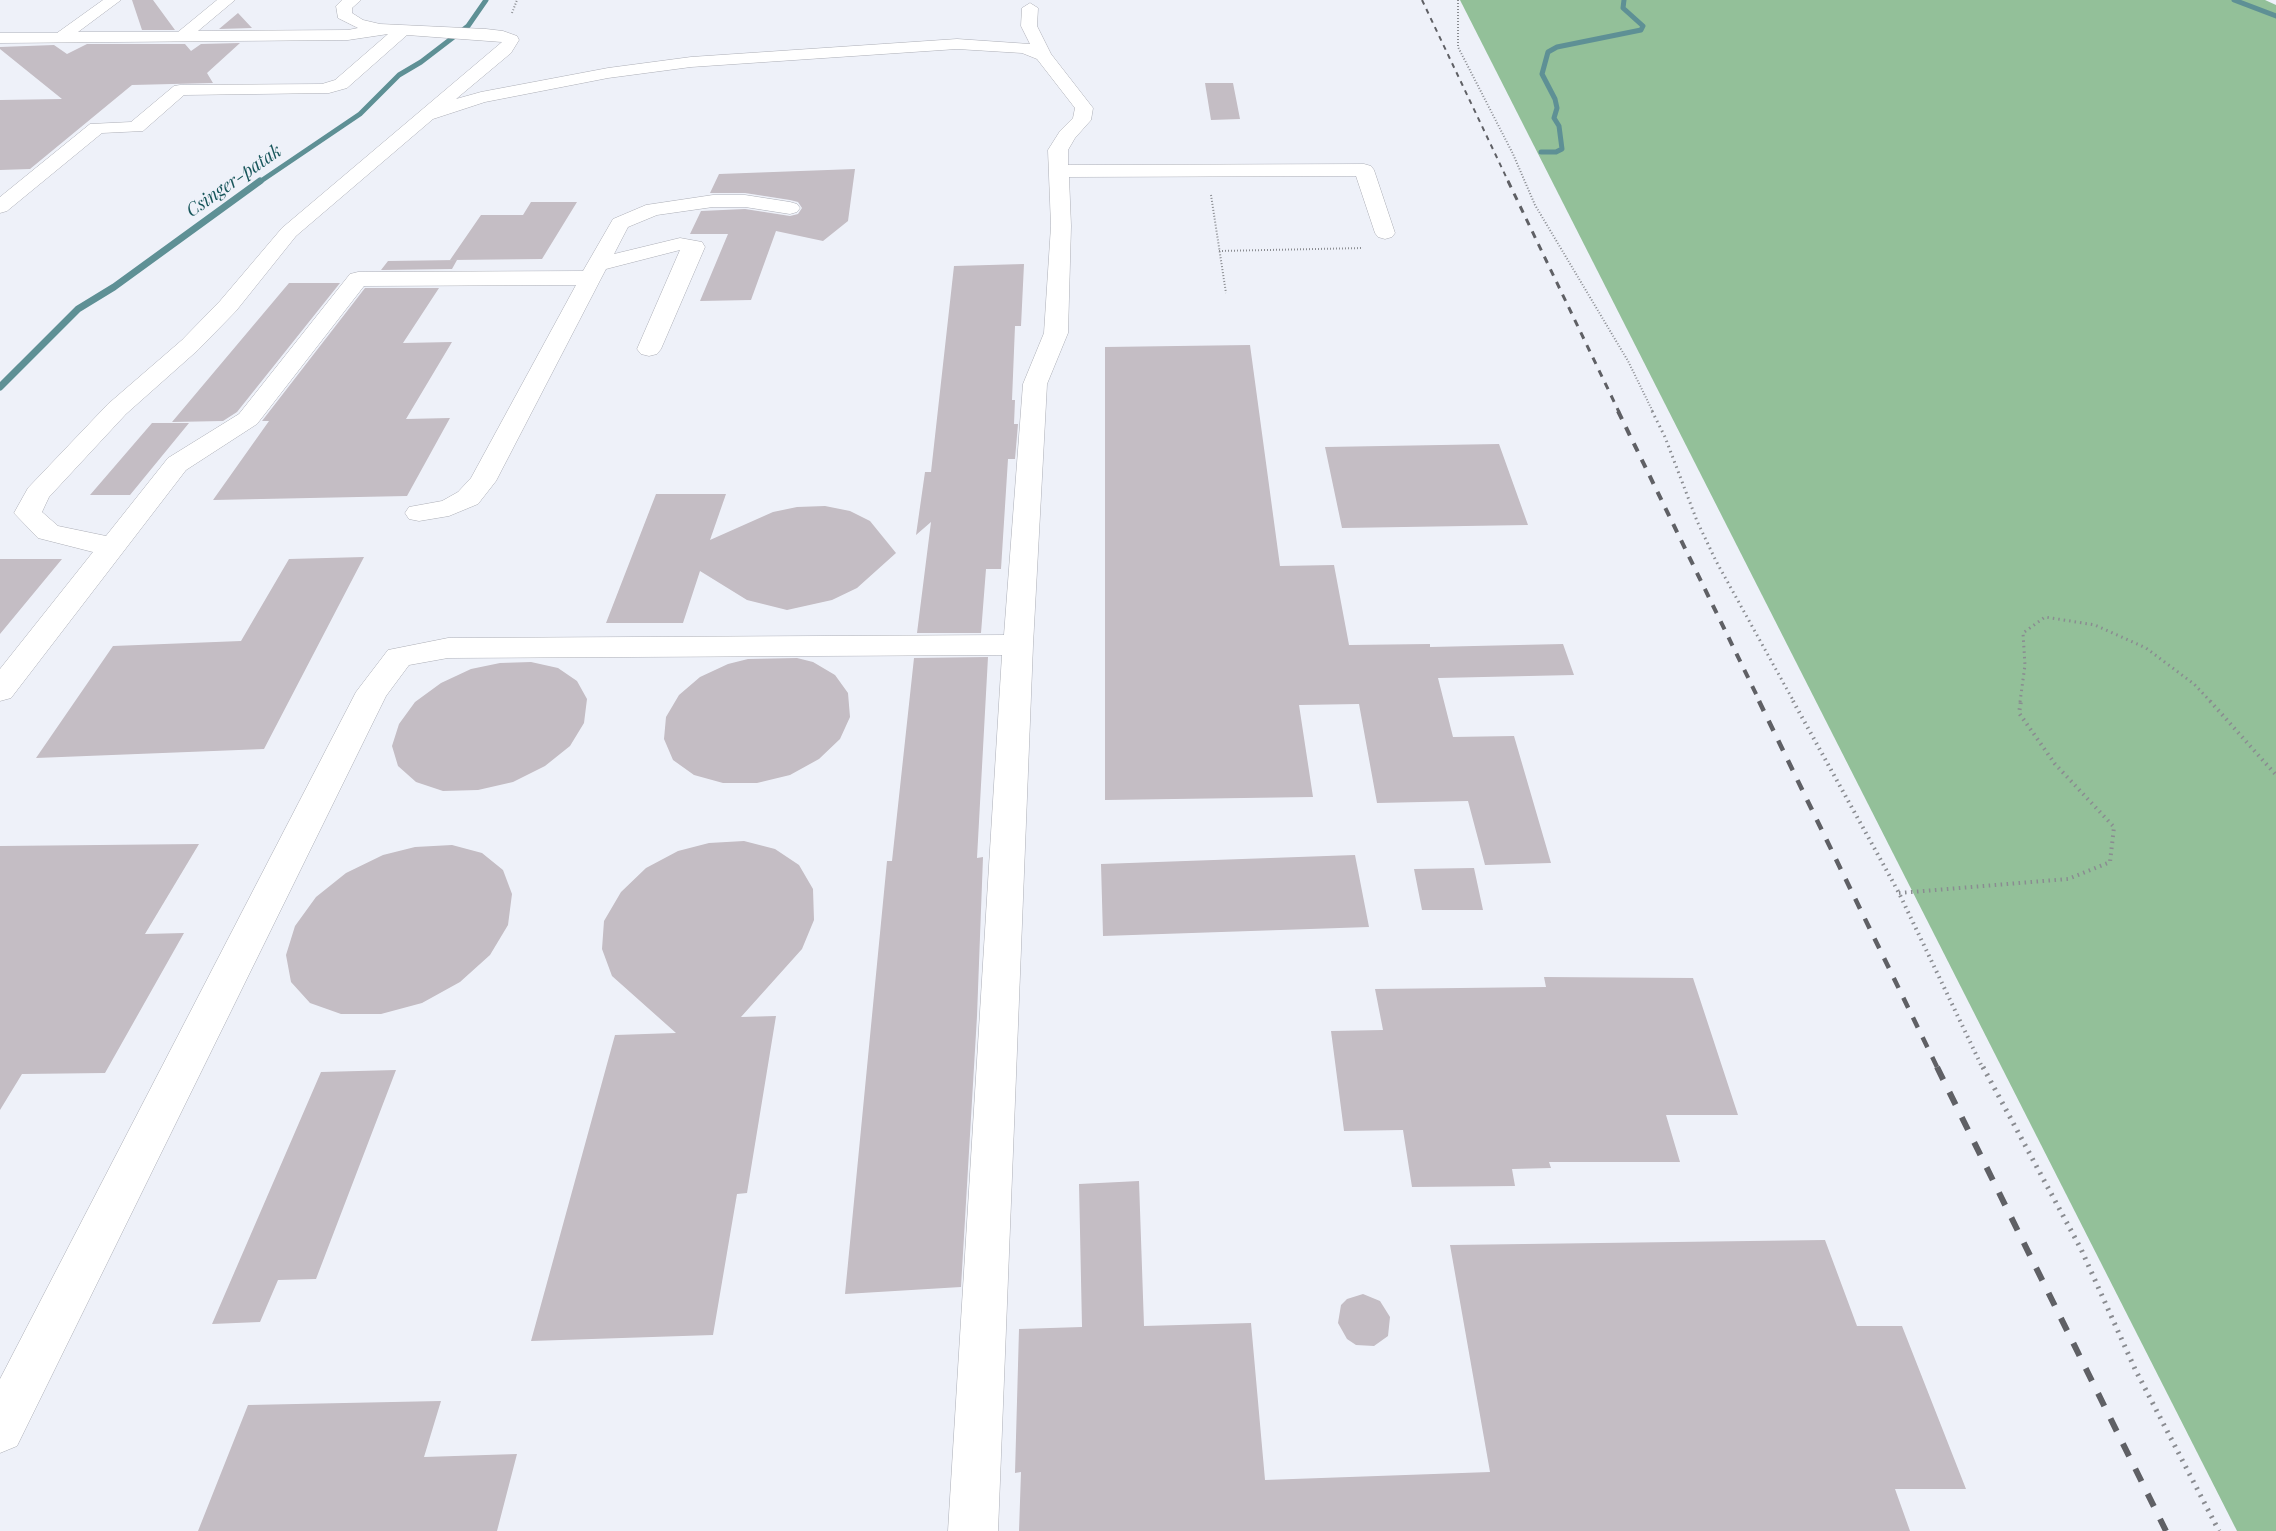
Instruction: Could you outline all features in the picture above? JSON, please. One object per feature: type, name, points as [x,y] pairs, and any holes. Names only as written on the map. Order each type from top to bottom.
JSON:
[{"type":"street","points":[[60,38],[113,0]]},
{"type":"street","points":[[181,37],[227,0]]},
{"type":"street","points":[[112,546],[79,541],[48,532],[28,513],[37,494],[117,409],[190,345],[228,306],[289,232],[505,49],[511,40],[503,36],[471,33],[380,29],[357,23],[344,15],[344,6],[353,0]]},
{"type":"street","points":[[973,1531],[1018,645],[1035,384],[1056,333],[1061,226],[1058,150],[1067,135],[1082,120],[1084,108],[1043,55],[1029,26],[1030,8]]},
{"type":"street","points":[[0,38],[348,35],[380,29]]},
{"type":"street","points":[[0,207],[98,128],[136,128],[180,90],[324,89],[340,84],[403,30]]},
{"type":"street","points":[[425,116],[481,97],[614,62],[691,62],[957,44],[1024,48],[1043,55]]},
{"type":"street","points":[[1059,171],[1364,170],[1385,233]]},
{"type":"street","points":[[419,513],[449,508],[468,498],[483,481],[620,223],[653,208],[713,201],[745,201],[790,208]]},
{"type":"street","points":[[0,690],[177,464],[248,419],[358,279],[594,272],[680,244],[694,247],[649,348]]},
{"type":"street","points":[[0,1430],[372,692],[399,657],[448,648],[1018,645]]},
{"type":"path","points":[[1458,0],[1458,47],[1513,154],[1535,205],[1628,361],[1665,437],[1697,521],[1716,561],[1899,893],[1984,1072],[2081,1249],[2135,1369],[2219,1531]]},
{"type":"path","points":[[1207,171],[1226,293]]},
{"type":"path","points":[[1219,251],[1368,248]]},
{"type":"path","points":[[1899,893],[2068,879],[2110,862],[2114,827],[2055,764],[2019,713],[2025,665],[2023,633],[2045,617],[2095,625],[2146,648],[2194,684],[2248,741],[2276,775]]},
{"type":"green space","points":[[1460,0],[2265,0],[2276,5],[2276,1531],[2237,1531]]},
{"type":"building","points":[[132,0],[153,0],[175,30],[142,30]]},
{"type":"building","points":[[238,13],[252,28],[219,29]]},
{"type":"building","points":[[240,43],[207,73],[213,83],[132,85],[30,169],[0,170],[0,100],[62,99],[0,47],[54,45],[67,54],[87,44],[185,44],[191,51],[201,44]]},
{"type":"building","points":[[1205,83],[1233,83],[1240,119],[1211,120]]},
{"type":"building","points":[[855,169],[848,221],[823,241],[776,231],[751,300],[700,301],[728,234],[690,234],[701,211],[745,209],[790,216],[798,214],[802,208],[798,202],[790,200],[745,193],[710,193],[719,174]]},
{"type":"building","points":[[531,202],[577,202],[542,259],[450,260],[481,215],[523,215]]},
{"type":"building","points":[[457,260],[452,269],[381,270],[388,261]]},
{"type":"building","points":[[1024,264],[1021,326],[1015,326],[1012,400],[1015,400],[1014,424],[1018,424],[1015,459],[1008,459],[1001,569],[986,569],[981,633],[917,633],[931,522],[916,535],[925,472],[931,472],[954,266]]},
{"type":"building","points":[[289,283],[340,283],[237,412],[223,421],[172,422]]},
{"type":"building","points":[[365,288],[439,288],[403,343],[452,342],[406,419],[450,418],[407,496],[213,500],[269,421],[262,421]]},
{"type":"building","points":[[1250,345],[1280,566],[1334,565],[1349,645],[1430,644],[1430,647],[1563,644],[1574,675],[1438,678],[1453,737],[1514,736],[1551,863],[1485,865],[1468,801],[1377,803],[1359,704],[1299,705],[1313,797],[1105,800],[1105,347]]},
{"type":"building","points":[[152,423],[189,423],[130,495],[90,495]]},
{"type":"building","points":[[1499,444],[1528,525],[1342,528],[1325,447]]},
{"type":"building","points":[[656,494],[726,494],[710,540],[773,512],[797,507],[825,506],[850,511],[870,521],[896,553],[857,588],[832,600],[787,610],[747,600],[700,571],[683,623],[606,623]]},
{"type":"building","points":[[364,557],[264,749],[36,758],[113,646],[241,641],[289,559]]},
{"type":"building","points":[[0,559],[62,559],[0,634]]},
{"type":"building","points":[[988,657],[977,858],[983,857],[977,1016],[961,1287],[845,1294],[887,861],[892,861],[914,658]]},
{"type":"building","points":[[797,658],[813,662],[835,675],[848,693],[850,717],[840,739],[819,759],[790,775],[757,783],[723,783],[694,775],[673,760],[664,739],[666,717],[679,695],[700,677],[728,664],[748,659]]},
{"type":"building","points":[[531,662],[558,668],[577,681],[587,699],[584,723],[570,746],[545,766],[513,782],[478,790],[443,791],[416,782],[398,766],[392,746],[399,724],[415,702],[441,683],[471,669],[500,663]]},
{"type":"building","points":[[744,841],[775,849],[799,865],[813,889],[814,920],[802,949],[741,1017],[776,1016],[747,1193],[737,1194],[713,1335],[531,1341],[615,1035],[676,1033],[612,976],[602,949],[604,921],[621,892],[646,868],[678,851],[709,843]]},
{"type":"building","points":[[199,844],[145,934],[184,933],[105,1073],[22,1074],[0,1110],[0,846]]},
{"type":"building","points":[[452,845],[482,853],[503,870],[512,894],[508,925],[490,955],[460,982],[422,1003],[381,1014],[341,1014],[310,1003],[291,982],[286,955],[295,926],[316,897],[346,873],[383,855],[415,847]]},
{"type":"building","points":[[1355,855],[1369,927],[1103,936],[1101,864]]},
{"type":"building","points":[[1474,868],[1483,910],[1422,910],[1414,869]]},
{"type":"building","points":[[1544,977],[1693,978],[1738,1115],[1666,1115],[1680,1162],[1549,1162],[1551,1168],[1512,1169],[1515,1186],[1412,1187],[1403,1130],[1344,1131],[1331,1031],[1383,1030],[1375,989],[1546,987]]},
{"type":"building","points":[[396,1070],[316,1279],[278,1280],[260,1322],[212,1324],[321,1072]]},
{"type":"building","points":[[1139,1181],[1144,1326],[1251,1323],[1265,1480],[1490,1472],[1450,1245],[1825,1240],[1857,1326],[1902,1326],[1966,1489],[1895,1489],[1910,1531],[1019,1531],[1021,1472],[1015,1473],[1019,1329],[1082,1327],[1079,1184]]},
{"type":"building","points":[[1363,1294],[1380,1301],[1390,1317],[1388,1336],[1374,1346],[1356,1345],[1347,1339],[1338,1323],[1341,1305],[1347,1299]]},
{"type":"building","points":[[441,1401],[424,1457],[517,1454],[497,1531],[198,1531],[248,1405]]},
{"type":"waterway","name":"Csinger-patak","points":[[258,183],[360,114],[399,75],[421,62],[468,26],[486,0]]},
{"type":"waterway","points":[[1541,152],[1556,152],[1562,149],[1559,126],[1554,118],[1557,108],[1555,99],[1542,74],[1548,52],[1557,47],[1641,30],[1643,26],[1623,8],[1624,0]]},
{"type":"waterway","points":[[2234,0],[2276,16]]},
{"type":"waterway","name":"Csinger-patak","points":[[0,387],[78,309],[114,287],[260,181]]},
{"type":"railway","points":[[1422,0],[1509,183]]},
{"type":"railway","points":[[1508,181],[1619,412]]},
{"type":"railway","points":[[1618,411],[1760,702]]},
{"type":"railway","points":[[1759,701],[1938,1069]]},
{"type":"railway","points":[[1937,1067],[2166,1531]]}]
